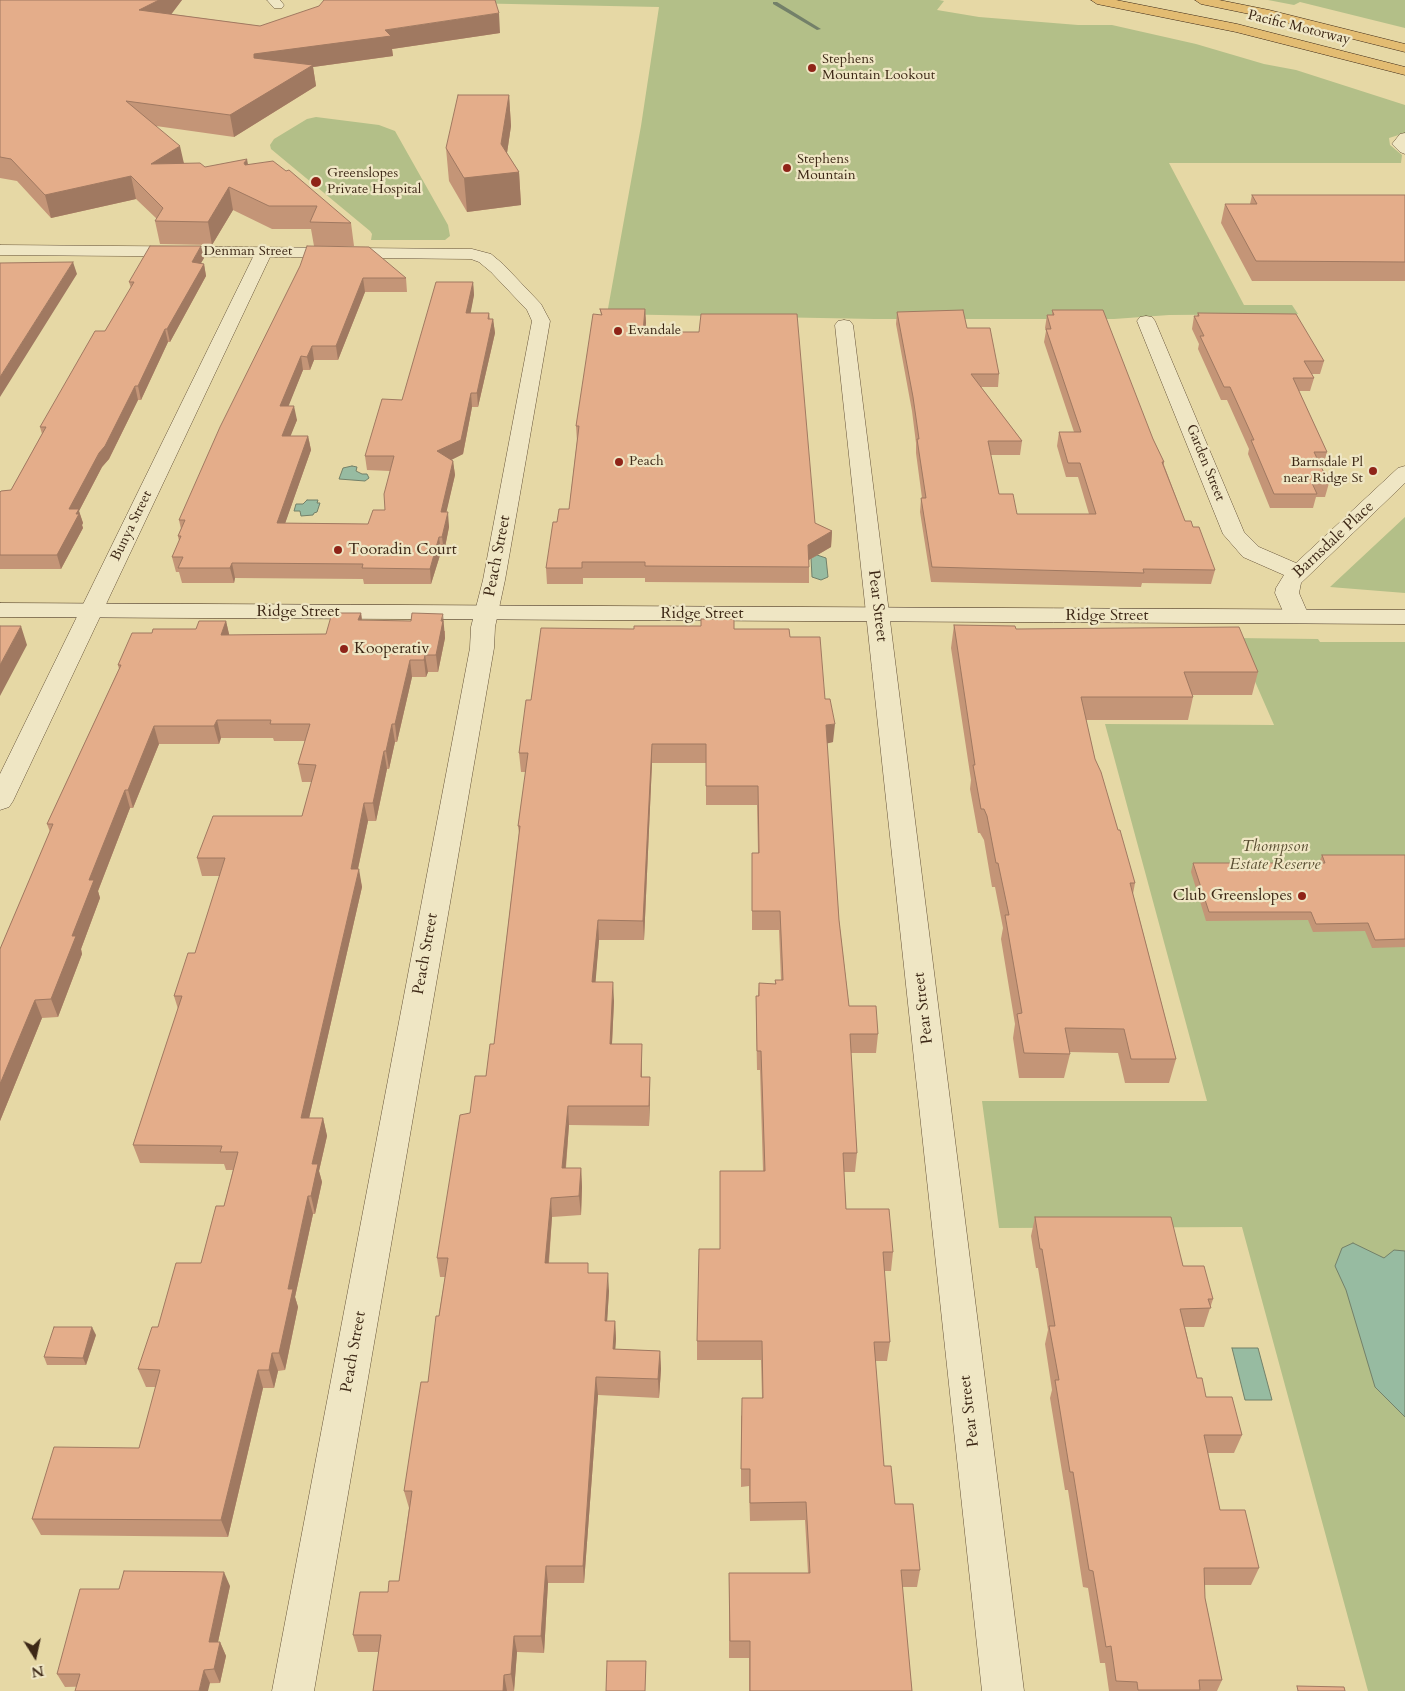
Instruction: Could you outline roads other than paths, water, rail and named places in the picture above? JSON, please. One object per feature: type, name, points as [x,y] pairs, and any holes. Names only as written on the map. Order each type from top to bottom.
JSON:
[{"type":"highway","name":"Pacific Motorway","points":[[1097,0],[1237,28],[1405,71]]},
{"type":"highway","name":"Pacific Motorway","points":[[1200,0],[1269,14],[1405,48]]},
{"type":"street","points":[[1405,137],[1400,144],[1405,149]]},
{"type":"street","name":"Denman Street","points":[[0,250],[466,253]]},
{"type":"street","name":"Bunya Street","points":[[0,801],[264,252]]},
{"type":"street","name":"Peach Street","points":[[292,1691],[486,613],[541,321],[535,308],[497,268],[485,258],[466,253]]},
{"type":"street","name":"Garden Street","points":[[1146,321],[1234,534],[1251,552],[1299,573]]},
{"type":"street","name":"Pear Street","points":[[844,326],[1003,1691]]},
{"type":"street","name":"Barnsdale Place","points":[[1297,616],[1287,593],[1287,588],[1299,573],[1405,472]]},
{"type":"street","name":"Ridge Street","points":[[0,610],[1405,617]]},
{"type":"waterway","points":[[775,3],[819,29]]},
{"type":"place","name":"Stephens Mountain Lookout","points":[[812,68]]},
{"type":"place","name":"Stephens Mountain","points":[[787,168]]},
{"type":"place","name":"Greenslopes Private Hospital","points":[[316,182]]},
{"type":"place","name":"Evandale","points":[[618,331]]},
{"type":"place","name":"Peach","points":[[619,462]]},
{"type":"place","name":"Barnsdale Pl near Ridge St","points":[[1373,471]]},
{"type":"place","name":"Tooradin Court","points":[[338,550]]},
{"type":"place","name":"Kooperativ","points":[[344,649]]},
{"type":"place","name":"Club Greenslopes","points":[[1302,896]]},
{"type":"park label","name":"Thompson Estate Reserve","points":[[1275,856]]}]
